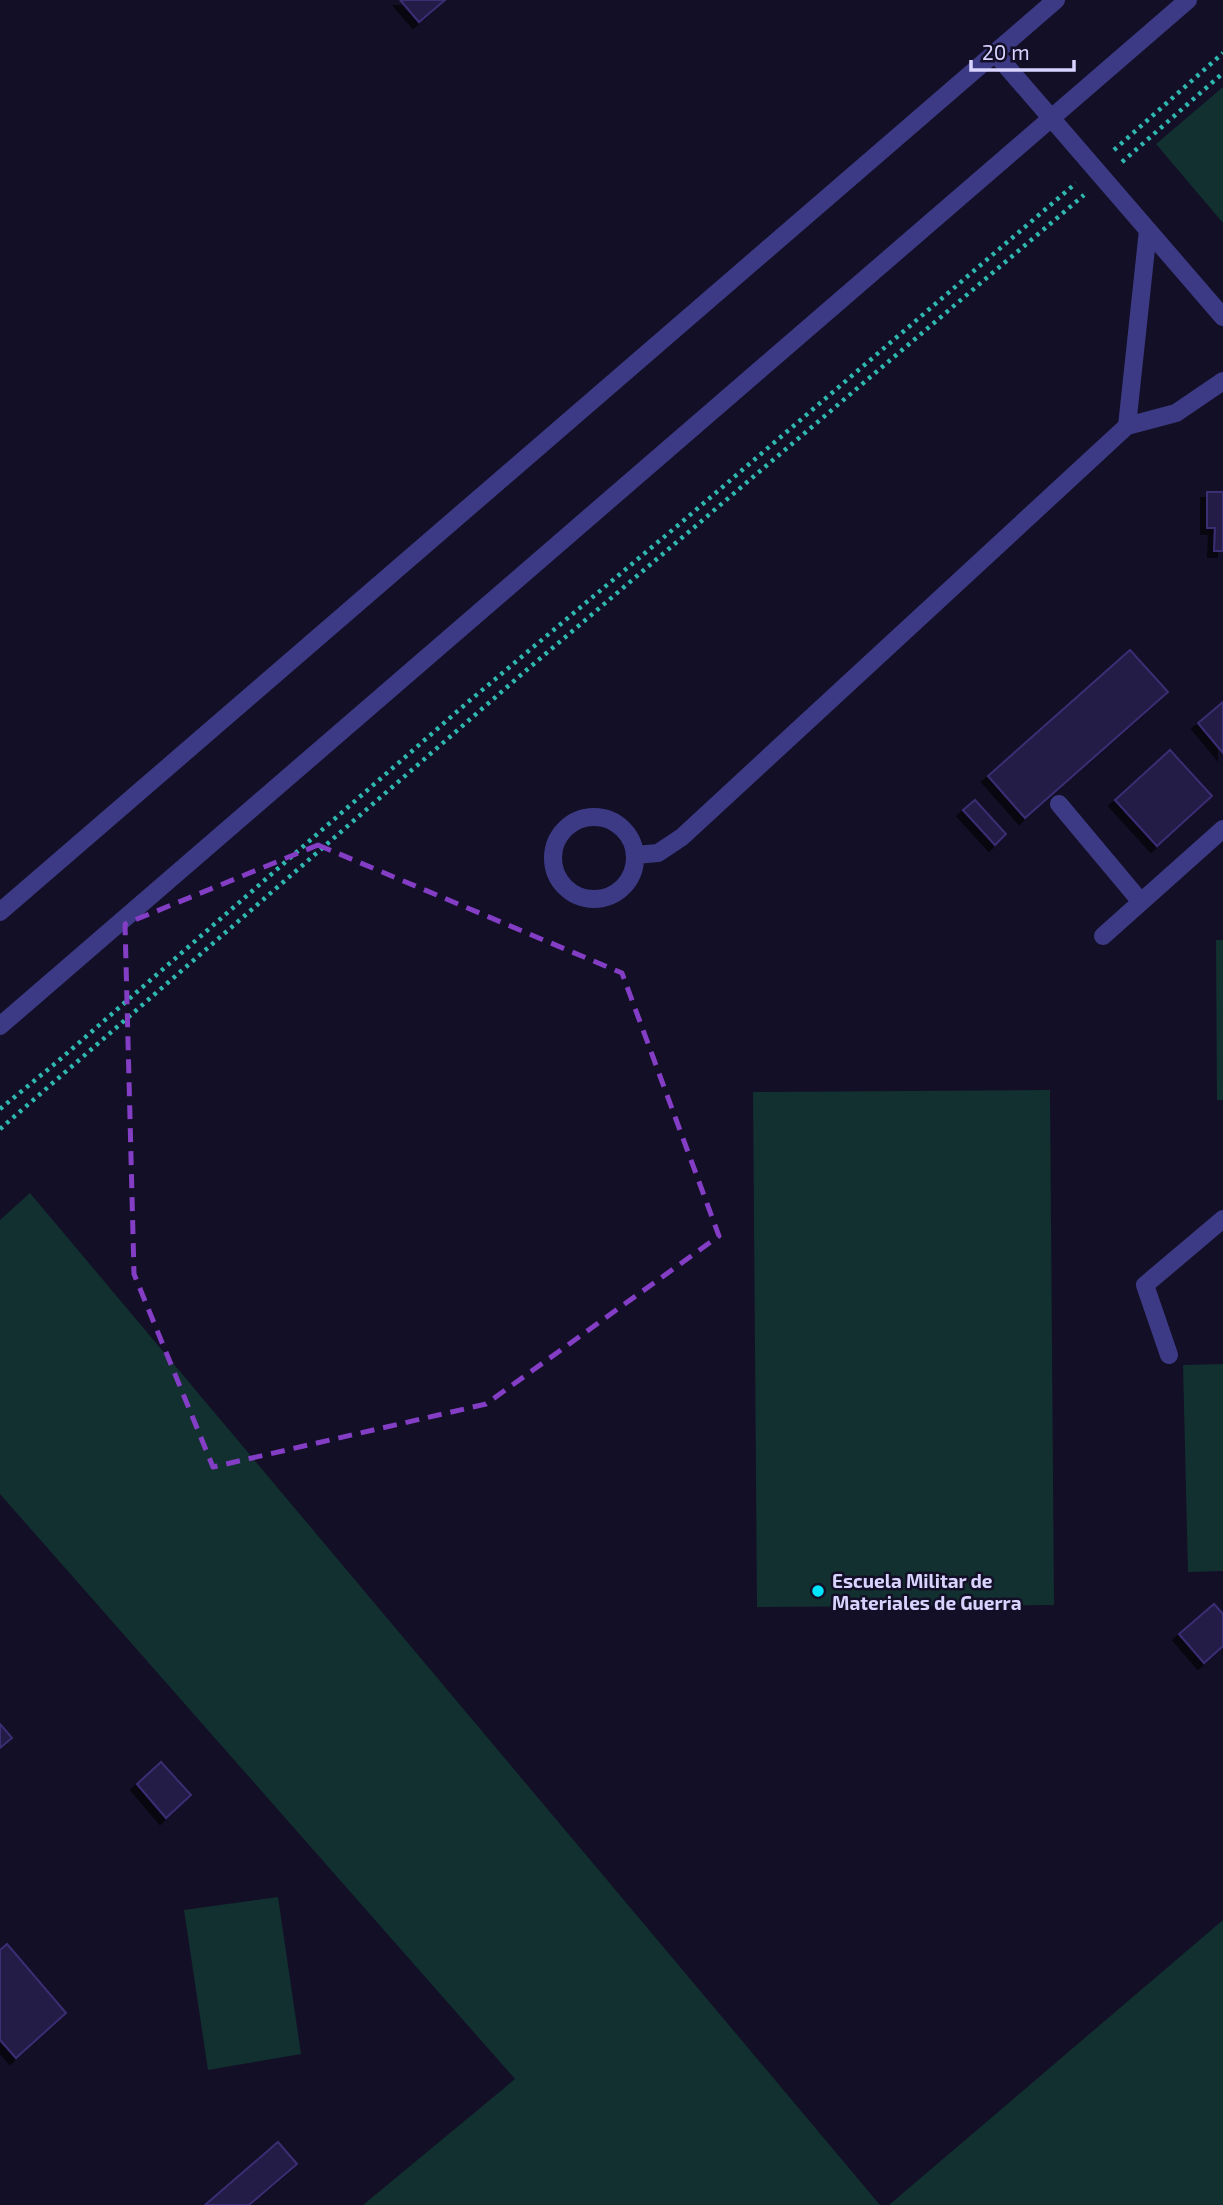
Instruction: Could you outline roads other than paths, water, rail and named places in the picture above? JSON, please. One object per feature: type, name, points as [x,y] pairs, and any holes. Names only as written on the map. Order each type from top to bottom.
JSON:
[{"type":"street","points":[[0,912],[1056,0]]},
{"type":"street","points":[[0,1026],[1188,0]]},
{"type":"street","points":[[995,53],[1223,317]]},
{"type":"street","points":[[1127,426],[1148,230]]},
{"type":"street","points":[[635,855],[659,853],[682,837],[1127,426],[1176,413],[1223,381]]},
{"type":"street","points":[[1059,804],[1141,902]]},
{"type":"street","points":[[586,818],[605,819],[624,829],[632,841],[635,855],[634,869],[628,882],[605,898],[591,899],[578,896],[567,889],[554,867],[553,854],[556,841],[564,830],[573,822],[586,818]]},
{"type":"street","points":[[1103,936],[1223,829]]},
{"type":"street","points":[[1169,1355],[1144,1285],[1223,1219]]},
{"type":"place","name":"Escuela Militar de Materiales de Guerra","points":[[818,1591]]}]
